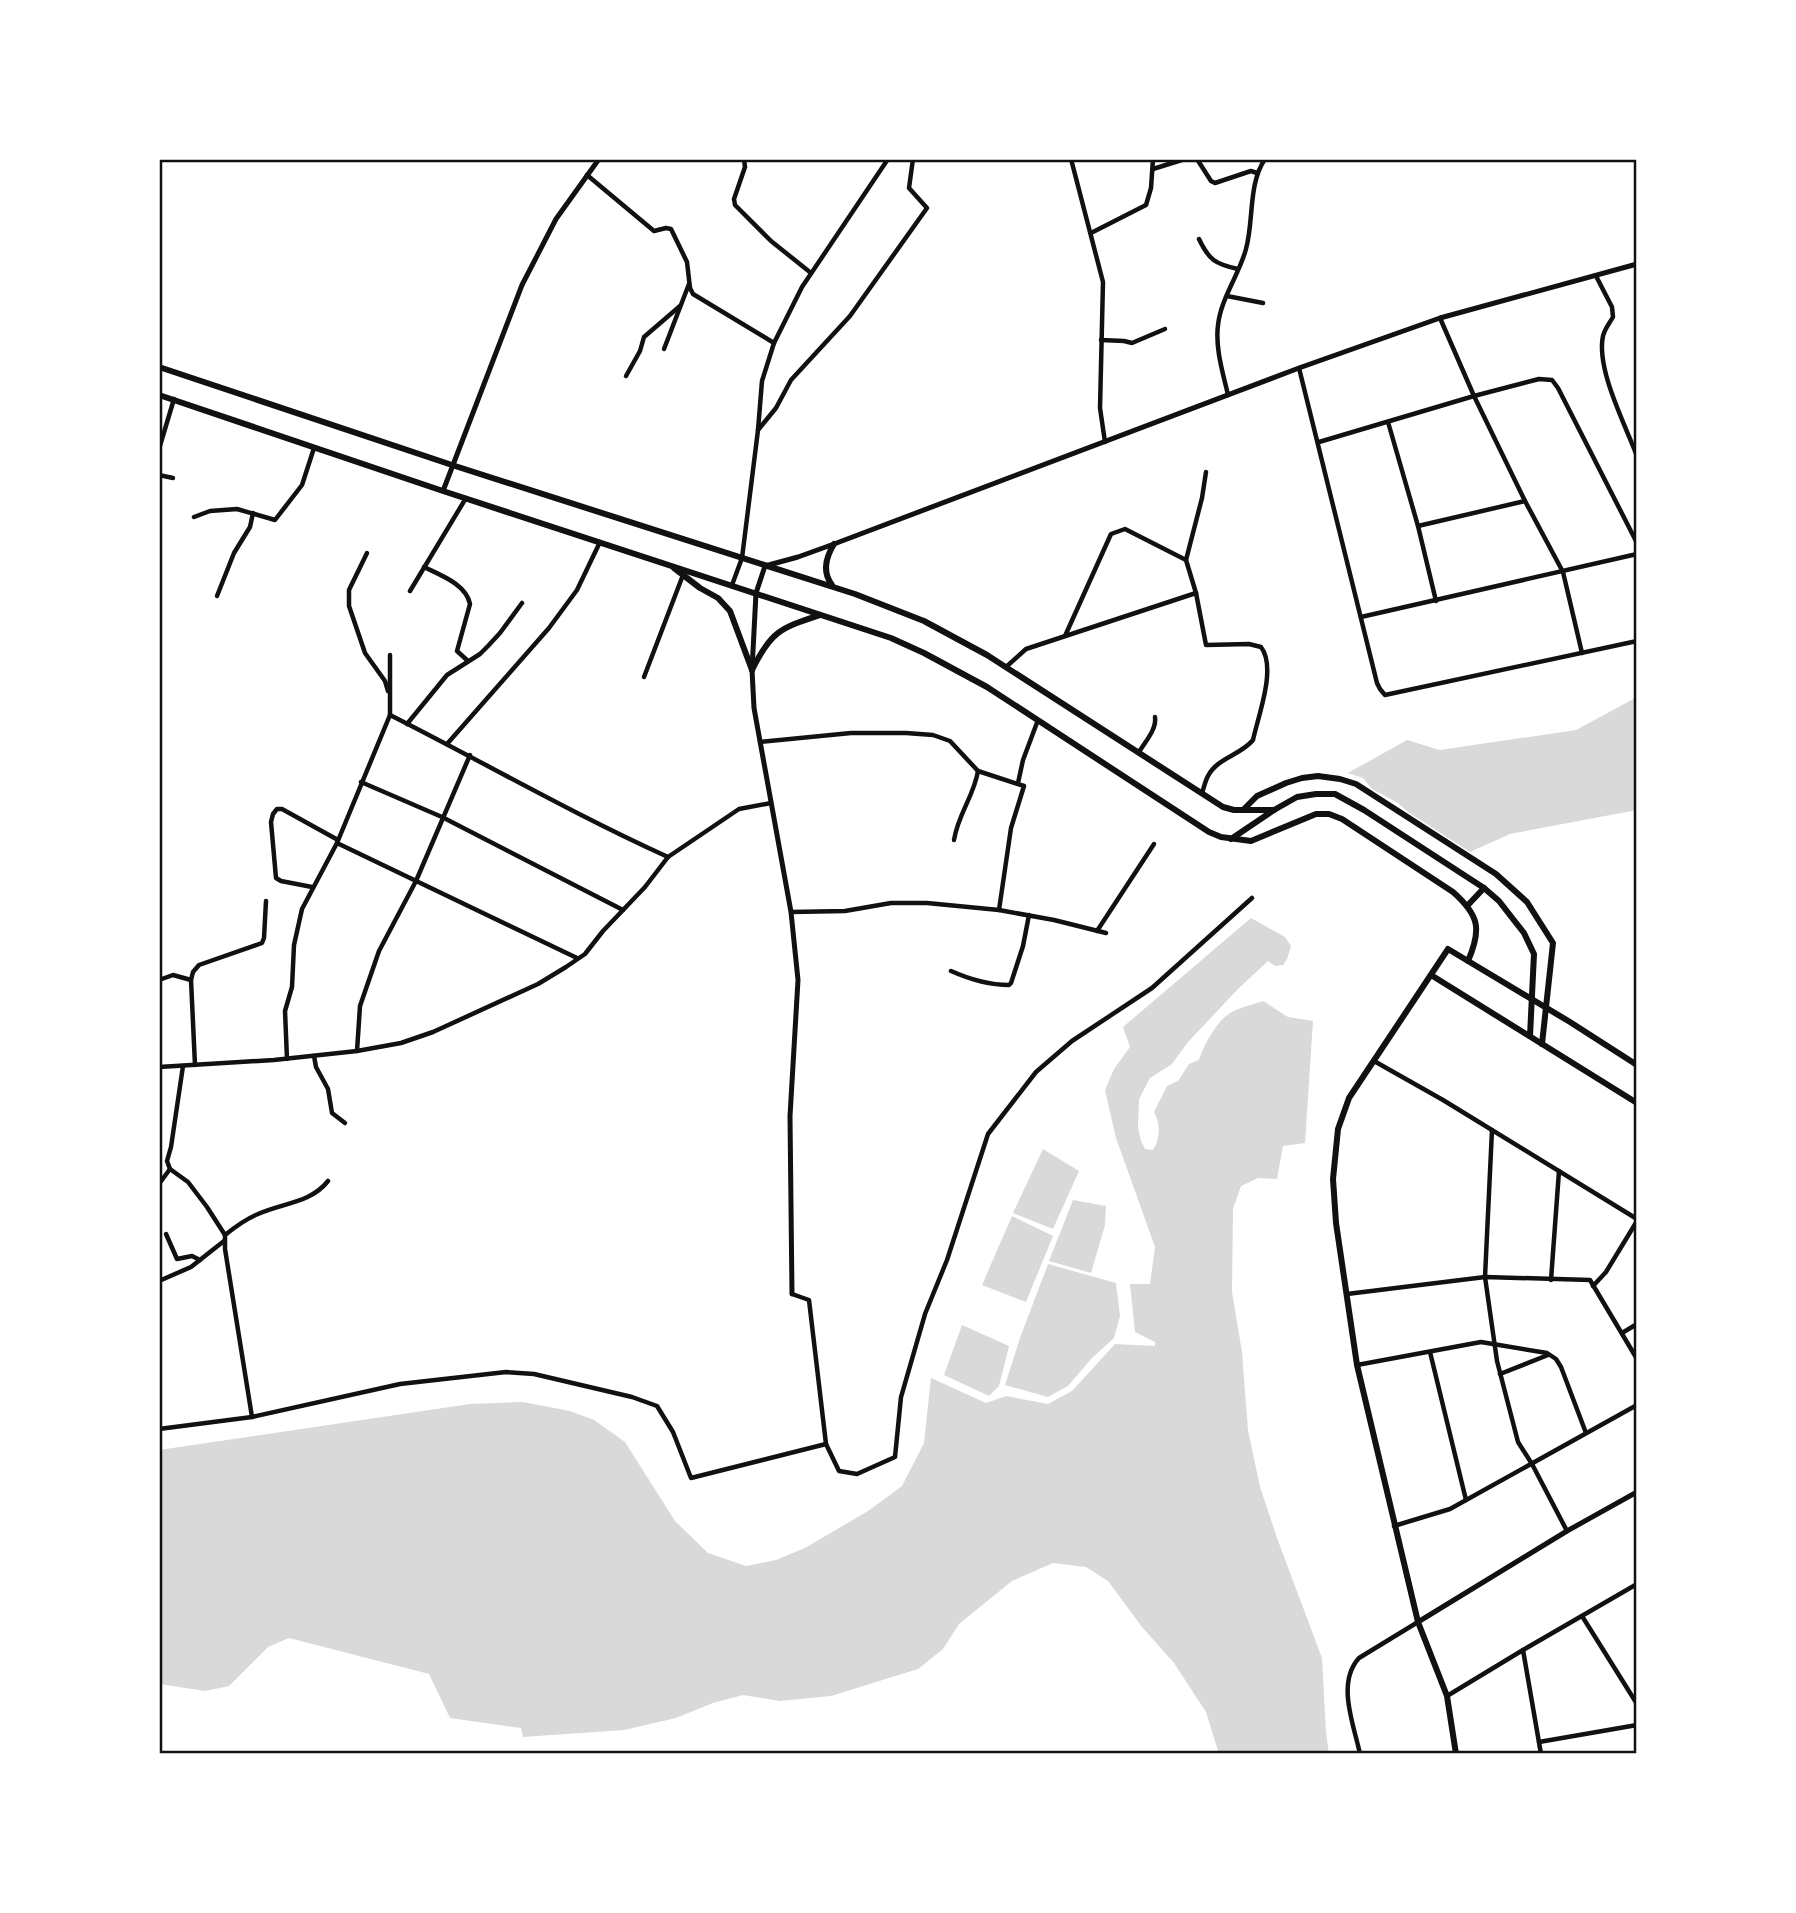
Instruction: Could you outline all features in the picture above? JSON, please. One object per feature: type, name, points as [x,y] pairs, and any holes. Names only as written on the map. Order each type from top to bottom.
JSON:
[{"type":"main road","points":[[159,368],[833,587],[924,621],[987,654],[1223,807],[1234,810],[1274,810]]},
{"type":"main road","points":[[159,395],[891,638],[987,687],[1209,832],[1221,837],[1251,841],[1316,814],[1329,814],[1342,819],[1453,892],[1468,905],[1474,916],[1476,930],[1474,948],[1468,961]]},
{"type":"main road","points":[[833,587],[827,579],[826,564],[834,544]]},
{"type":"main road","points":[[669,565],[718,598],[730,611],[752,670]]},
{"type":"main road","points":[[752,670],[763,647],[786,626],[821,614]]},
{"type":"main road","points":[[1243,810],[1257,796],[1286,783],[1318,776],[1340,779],[1356,784],[1496,874],[1527,902],[1553,943],[1542,1044]]},
{"type":"main road","points":[[1231,839],[1297,797],[1335,794],[1484,888],[1499,901],[1524,933],[1534,954],[1530,1036]]},
{"type":"main road","points":[[1468,905],[1484,888]]},
{"type":"main road","points":[[1456,1754],[1447,1696],[1418,1622],[1357,1365],[1336,1223],[1333,1179],[1338,1129],[1349,1098],[1448,949],[1637,1065]]},
{"type":"main road","points":[[1432,975],[1637,1103]]},
{"type":"street","points":[[443,491],[522,285],[556,219],[598,159]]},
{"type":"street","points":[[744,159],[745,167],[734,199],[736,205],[771,240],[811,273]]},
{"type":"street","points":[[732,585],[742,558],[762,381],[774,343],[802,287],[888,159]]},
{"type":"street","points":[[758,430],[776,408],[796,373],[850,316],[927,208],[909,188],[913,159]]},
{"type":"street","points":[[1071,159],[1103,282],[1100,408],[1105,442]]},
{"type":"street","points":[[1091,233],[1146,205],[1153,159]]},
{"type":"street","points":[[1153,169],[1185,159]]},
{"type":"street","points":[[1197,159],[1215,183],[1251,171],[1257,173]]},
{"type":"street","points":[[1228,395],[1218,342],[1218,324],[1245,252],[1257,173],[1265,159]]},
{"type":"street","points":[[587,175],[653,231],[671,229],[685,256],[693,294],[774,343]]},
{"type":"street","points":[[1199,239],[1213,261],[1238,269]]},
{"type":"street","points":[[1252,898],[1152,988],[1072,1041],[1036,1072],[988,1134],[947,1260],[925,1314],[901,1397],[895,1457],[857,1474],[839,1471],[826,1444],[809,1300],[792,1294],[790,1116],[797,980],[791,912],[754,708],[752,670],[756,593],[765,566],[834,544],[1440,318],[1637,264]]},
{"type":"street","points":[[1596,276],[1612,307],[1613,317],[1603,336],[1605,373],[1637,456]]},
{"type":"street","points":[[664,349],[689,283]]},
{"type":"street","points":[[1227,296],[1263,303]]},
{"type":"street","points":[[626,376],[640,351],[644,337],[680,306]]},
{"type":"street","points":[[1440,318],[1474,396],[1563,572],[1582,653]]},
{"type":"street","points":[[1101,340],[1132,343],[1165,329]]},
{"type":"street","points":[[1299,369],[1377,683],[1385,695],[1637,641]]},
{"type":"street","points":[[1319,442],[1474,396],[1539,379],[1552,380],[1637,543]]},
{"type":"street","points":[[159,449],[174,399]]},
{"type":"street","points":[[1388,422],[1436,601]]},
{"type":"street","points":[[194,517],[210,511],[237,509],[275,520],[302,485],[314,447]]},
{"type":"street","points":[[1202,793],[1208,776],[1216,766],[1253,740],[1265,686],[1267,659],[1261,647],[1255,644],[1206,645],[1196,593],[1185,560],[1202,498],[1206,472]]},
{"type":"street","points":[[159,475],[173,478]]},
{"type":"street","points":[[410,591],[466,498]]},
{"type":"street","points":[[1418,526],[1525,501]]},
{"type":"street","points":[[217,596],[234,553],[250,527],[253,513]]},
{"type":"street","points":[[1065,636],[1111,534],[1125,529],[1185,560]]},
{"type":"street","points":[[447,744],[550,628],[577,590],[600,542]]},
{"type":"street","points":[[367,553],[349,590],[349,606],[365,653],[385,681],[390,698]]},
{"type":"street","points":[[1362,617],[1637,554]]},
{"type":"street","points":[[424,567],[454,583],[468,596],[470,604],[457,651],[468,661]]},
{"type":"street","points":[[644,677],[683,575]]},
{"type":"street","points":[[1006,667],[1026,649],[1196,593]]},
{"type":"street","points":[[407,724],[447,675],[480,654],[522,604]]},
{"type":"street","points":[[287,1059],[285,1010],[292,987],[294,945],[302,909],[338,842],[390,715],[390,655]]},
{"type":"street","points":[[390,715],[605,828],[667,857]]},
{"type":"street","points":[[1139,752],[1154,727],[1155,717]]},
{"type":"street","points":[[1018,783],[1023,760],[1038,720]]},
{"type":"street","points":[[760,742],[850,733],[933,735],[950,741],[978,771],[1024,786],[1011,828],[999,910]]},
{"type":"street","points":[[357,1051],[360,1006],[379,951],[416,881],[470,755]]},
{"type":"street","points":[[954,840],[958,820],[965,804],[971,798],[978,771]]},
{"type":"street","points":[[361,782],[442,817],[623,910]]},
{"type":"street","points":[[159,1067],[287,1059],[357,1051],[401,1043],[433,1032],[538,984],[586,954],[603,931],[645,887],[667,857],[739,809],[771,803]]},
{"type":"street","points":[[312,887],[276,878],[271,822],[277,809],[282,809],[338,842],[416,881],[578,958]]},
{"type":"street","points":[[1097,931],[1154,844]]},
{"type":"street","points":[[195,1065],[191,980],[195,968],[262,943],[266,901]]},
{"type":"street","points":[[791,912],[845,911],[891,903],[927,903],[1029,915],[1106,933]]},
{"type":"street","points":[[951,971],[990,984],[1009,985],[1023,946],[1029,915]]},
{"type":"street","points":[[159,980],[173,975],[191,980]]},
{"type":"street","points":[[314,1056],[316,1067],[328,1089],[332,1113],[345,1123]]},
{"type":"street","points":[[1374,1061],[1443,1100],[1637,1220],[1606,1272],[1593,1286]]},
{"type":"street","points":[[183,1066],[167,1161],[170,1168],[188,1182],[225,1238],[252,1417]]},
{"type":"street","points":[[1492,1130],[1485,1277],[1500,1374],[1518,1442],[1567,1531]]},
{"type":"street","points":[[159,1184],[170,1168]]},
{"type":"street","points":[[1551,1280],[1559,1171]]},
{"type":"street","points":[[159,1281],[191,1267],[239,1224],[258,1213],[318,1193],[328,1181]]},
{"type":"street","points":[[166,1234],[177,1259],[192,1256],[200,1260]]},
{"type":"street","points":[[1347,1294],[1485,1277],[1590,1280],[1637,1359]]},
{"type":"street","points":[[1622,1334],[1637,1324]]},
{"type":"street","points":[[1357,1365],[1481,1342],[1549,1354],[1556,1359],[1564,1373],[1586,1433]]},
{"type":"street","points":[[1430,1352],[1466,1500]]},
{"type":"street","points":[[1500,1374],[1549,1354]]},
{"type":"street","points":[[159,1429],[252,1417],[401,1384],[506,1372],[534,1374],[632,1397],[657,1406],[673,1432],[691,1478],[826,1444]]},
{"type":"street","points":[[1394,1526],[1450,1509],[1637,1405]]},
{"type":"street","points":[[1360,1754],[1348,1699],[1353,1663],[1567,1531],[1637,1492]]},
{"type":"street","points":[[1447,1696],[1636,1586]]},
{"type":"street","points":[[1582,1615],[1637,1704]]},
{"type":"street","points":[[1523,1650],[1541,1754]]},
{"type":"street","points":[[1539,1742],[1637,1725]]},
{"type":"shaded area","points":[[1637,697],[1637,810],[1510,834],[1470,852],[1398,803],[1372,789],[1363,778],[1348,773],[1407,740],[1440,750],[1576,730]]},
{"type":"shaded area","points":[[1251,918],[1285,937],[1291,946],[1287,959],[1283,965],[1275,966],[1268,961],[1188,1042],[1172,1064],[1150,1078],[1139,1099],[1138,1127],[1145,1149],[1153,1150],[1159,1131],[1154,1112],[1167,1086],[1178,1081],[1189,1064],[1199,1060],[1214,1030],[1230,1013],[1263,1001],[1288,1017],[1313,1021],[1305,1143],[1283,1146],[1277,1179],[1258,1178],[1241,1186],[1233,1209],[1232,1292],[1242,1352],[1248,1430],[1260,1487],[1322,1658],[1329,1754],[1219,1754],[1206,1712],[1174,1663],[1142,1627],[1108,1581],[1086,1567],[1053,1563],[1012,1581],[959,1624],[943,1649],[918,1669],[831,1696],[780,1701],[743,1695],[713,1703],[676,1718],[624,1730],[523,1737],[521,1728],[450,1718],[429,1674],[289,1638],[268,1647],[229,1686],[205,1691],[159,1684],[159,1450],[470,1404],[523,1402],[570,1411],[594,1420],[625,1442],[675,1521],[708,1553],[746,1566],[776,1560],[805,1548],[868,1511],[902,1486],[924,1443],[931,1378],[986,1403],[1006,1396],[1048,1404],[1072,1391],[1115,1344],[1155,1346],[1155,1342],[1135,1332],[1130,1284],[1150,1284],[1155,1247],[1116,1138],[1105,1090],[1114,1069],[1130,1047],[1123,1027]]},
{"type":"shaded area","points":[[1043,1149],[1079,1171],[1053,1229],[1013,1213]]},
{"type":"shaded area","points":[[1073,1200],[1106,1206],[1105,1225],[1091,1273],[1049,1261]]},
{"type":"shaded area","points":[[1012,1216],[1053,1236],[1026,1302],[982,1285]]},
{"type":"shaded area","points":[[1048,1264],[1116,1283],[1120,1316],[1114,1338],[1068,1386],[1048,1397],[1005,1385]]},
{"type":"shaded area","points":[[962,1325],[1009,1346],[999,1386],[989,1396],[944,1375]]}]
